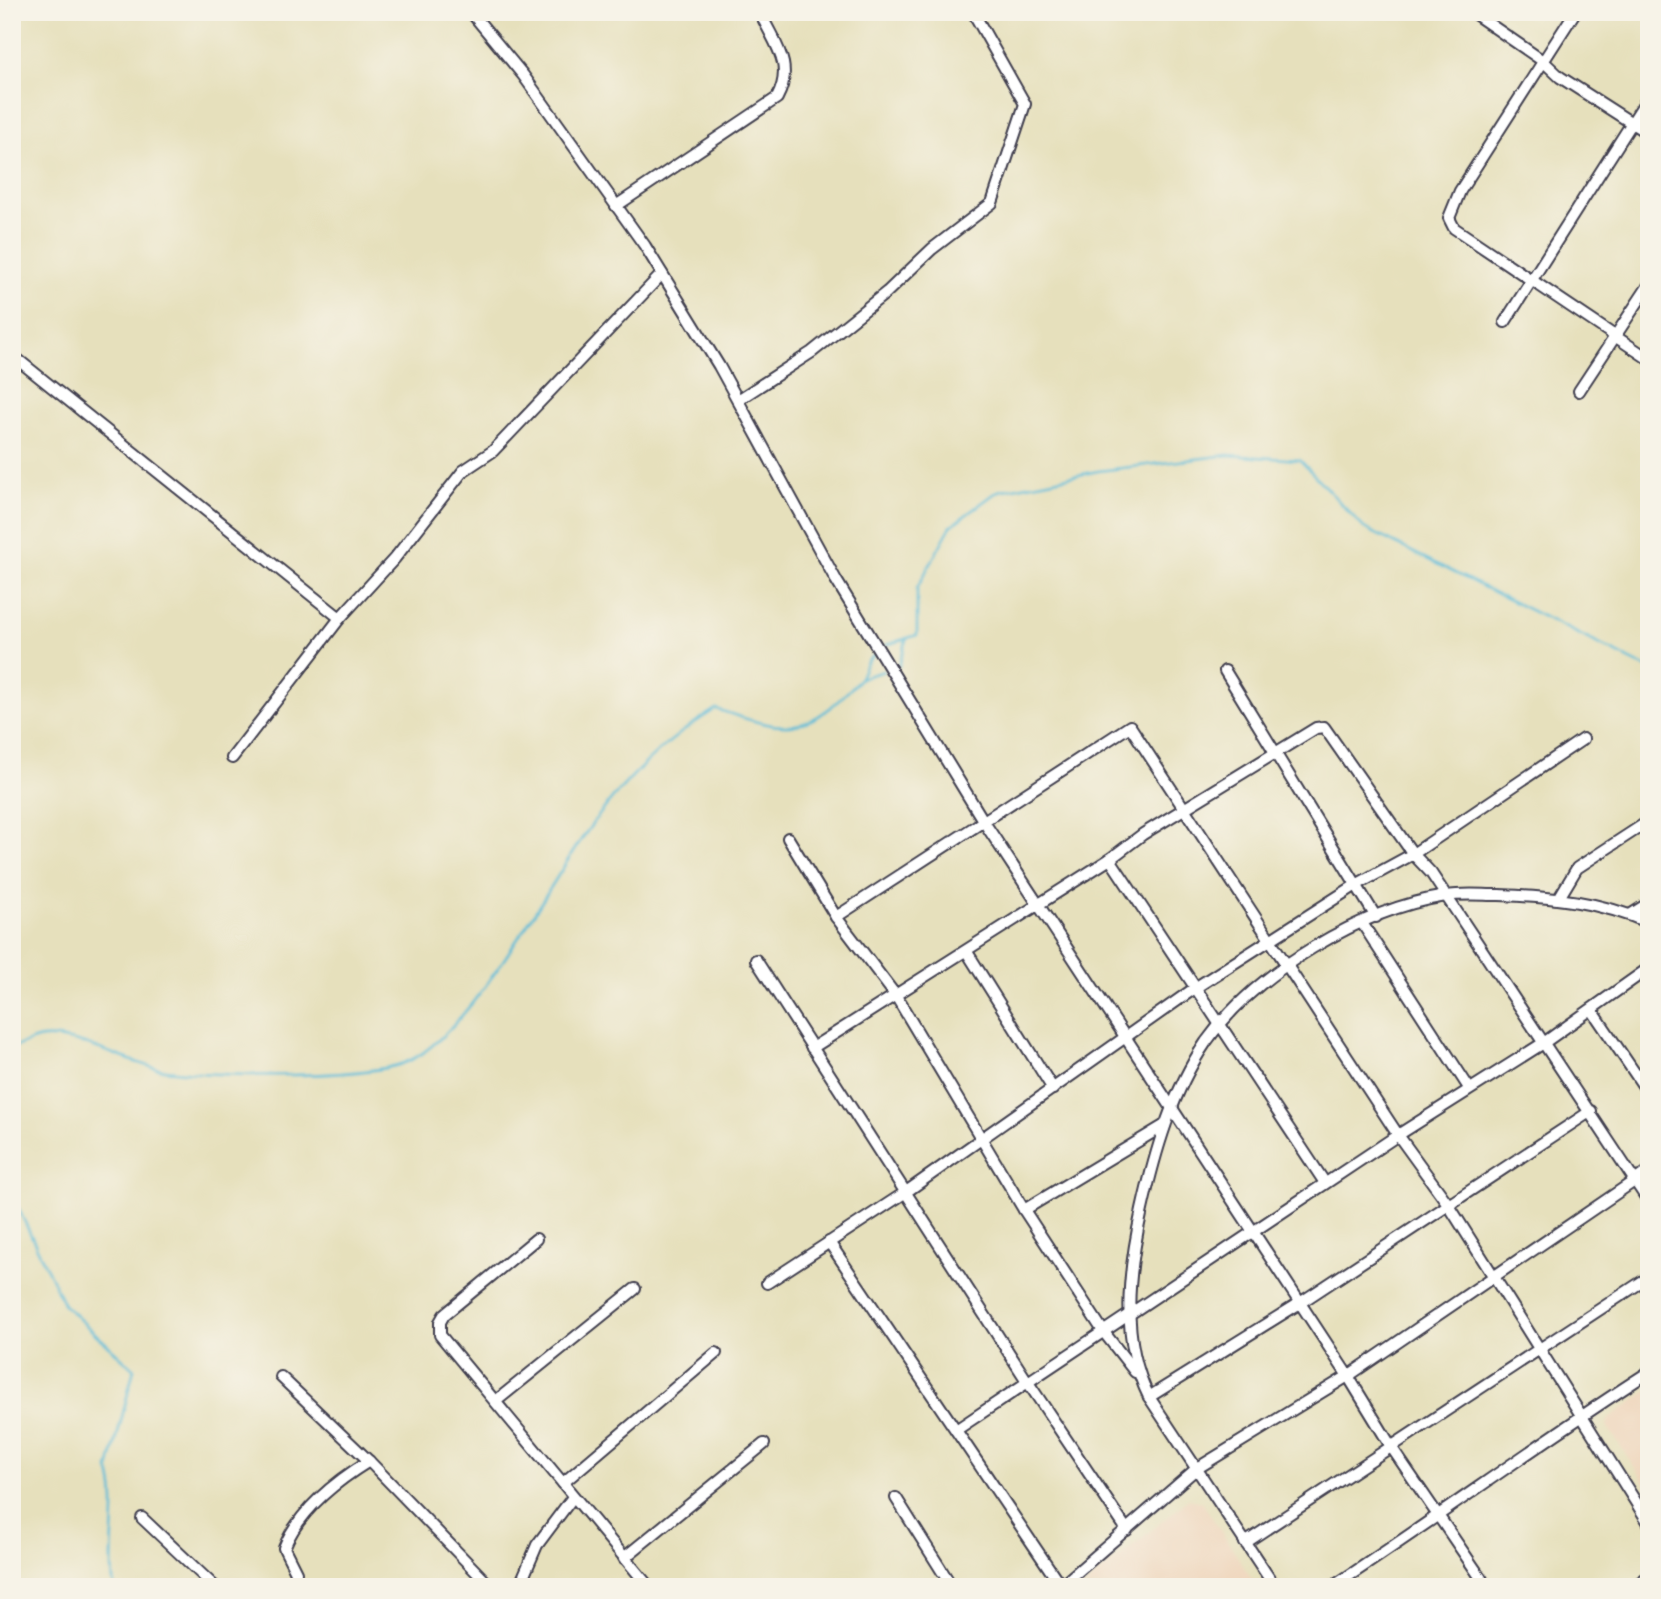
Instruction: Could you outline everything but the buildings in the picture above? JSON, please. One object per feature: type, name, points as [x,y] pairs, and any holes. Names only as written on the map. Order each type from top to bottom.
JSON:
[{"type":"street","points":[[471,12],[523,75],[662,274],[737,400],[836,580],[1035,905],[1348,1376],[1438,1518],[1487,1587]]},
{"type":"street","points":[[616,206],[777,97],[786,81],[786,69],[760,12]]},
{"type":"street","points":[[737,400],[812,352],[887,292],[932,249],[992,203],[1025,104],[973,12]]},
{"type":"street","points":[[1472,12],[1543,61],[1560,77],[1649,134]]},
{"type":"street","points":[[1575,12],[1452,205],[1449,218],[1454,228],[1649,359]]},
{"type":"street","points":[[1505,322],[1649,96]]},
{"type":"street","points":[[232,758],[340,618],[395,558],[463,471],[493,451],[662,274]]},
{"type":"street","points":[[1579,391],[1649,285]]},
{"type":"street","points":[[12,355],[340,618]]},
{"type":"street","points":[[1225,671],[1376,917]]},
{"type":"street","points":[[836,917],[1130,726],[1398,1135],[1448,1204],[1542,1349],[1649,1523]]},
{"type":"street","points":[[812,1048],[1111,859],[1143,834],[1276,755],[1316,728],[1324,727],[1413,854],[1446,895],[1649,1202]]},
{"type":"street","points":[[767,1283],[906,1192],[1125,1040],[1195,988],[1356,885],[1413,854],[1583,739]]},
{"type":"street","points":[[1559,898],[1577,868],[1649,821]]},
{"type":"street","points":[[788,838],[836,917],[896,996],[1024,1210],[1103,1331],[1139,1377],[1149,1397],[1275,1587]]},
{"type":"street","points":[[1111,859],[1325,1183]]},
{"type":"street","points":[[1139,1377],[1130,1311],[1138,1230],[1165,1125],[1196,1058],[1219,1026],[1256,989],[1307,950],[1376,917],[1446,895],[1559,898],[1603,906],[1649,923]]},
{"type":"street","points":[[1630,915],[1649,903]]},
{"type":"street","points":[[1362,923],[1469,1088]]},
{"type":"street","points":[[967,952],[1053,1089]]},
{"type":"street","points":[[756,960],[1027,1381],[1127,1530]]},
{"type":"street","points":[[956,1430],[1130,1311],[1469,1088],[1545,1042],[1649,968]]},
{"type":"street","points":[[1592,1010],[1644,1077],[1649,1094]]},
{"type":"street","points":[[1149,1397],[1300,1303],[1591,1111]]},
{"type":"street","points":[[1024,1210],[1165,1125]]},
{"type":"street","points":[[829,1242],[1061,1586],[1196,1469],[1348,1376],[1649,1171]]},
{"type":"street","points":[[536,1239],[440,1322],[444,1342],[649,1587]]},
{"type":"street","points":[[1245,1543],[1649,1277]]},
{"type":"street","points":[[496,1401],[635,1289]]},
{"type":"street","points":[[563,1483],[716,1353]]},
{"type":"street","points":[[1332,1587],[1438,1518],[1581,1416],[1649,1372]]},
{"type":"street","points":[[281,1377],[369,1461],[491,1587]]},
{"type":"street","points":[[624,1558],[764,1444]]},
{"type":"street","points":[[288,1587],[295,1579],[296,1572],[284,1548],[287,1539],[318,1499],[341,1478],[369,1461]]},
{"type":"street","points":[[519,1587],[537,1545],[573,1497]]},
{"type":"street","points":[[896,1498],[952,1587]]},
{"type":"street","points":[[142,1518],[215,1587]]},
{"type":"street","points":[[1634,1587],[1649,1576]]},
{"type":"shaded area","points":[[1649,1390],[1649,1489],[1607,1426],[1609,1418]]},
{"type":"shaded area","points":[[1189,1499],[1202,1502],[1257,1587],[1083,1587]]},
{"type":"waterway","points":[[886,645],[917,635],[917,588],[951,526],[998,491],[1098,471],[1228,455],[1300,460],[1364,528],[1649,669]]},
{"type":"waterway","points":[[899,666],[907,638]]},
{"type":"waterway","points":[[12,1048],[39,1039],[57,1038],[160,1069],[212,1074],[325,1074],[389,1067],[409,1061],[432,1046],[480,993],[597,818],[627,782],[660,750],[716,709],[777,726],[807,722],[839,700],[857,682],[867,662],[874,655]]},
{"type":"waterway","points":[[860,678],[884,671]]},
{"type":"waterway","points":[[12,1195],[64,1305],[134,1369],[109,1469],[114,1498],[114,1587]]}]
